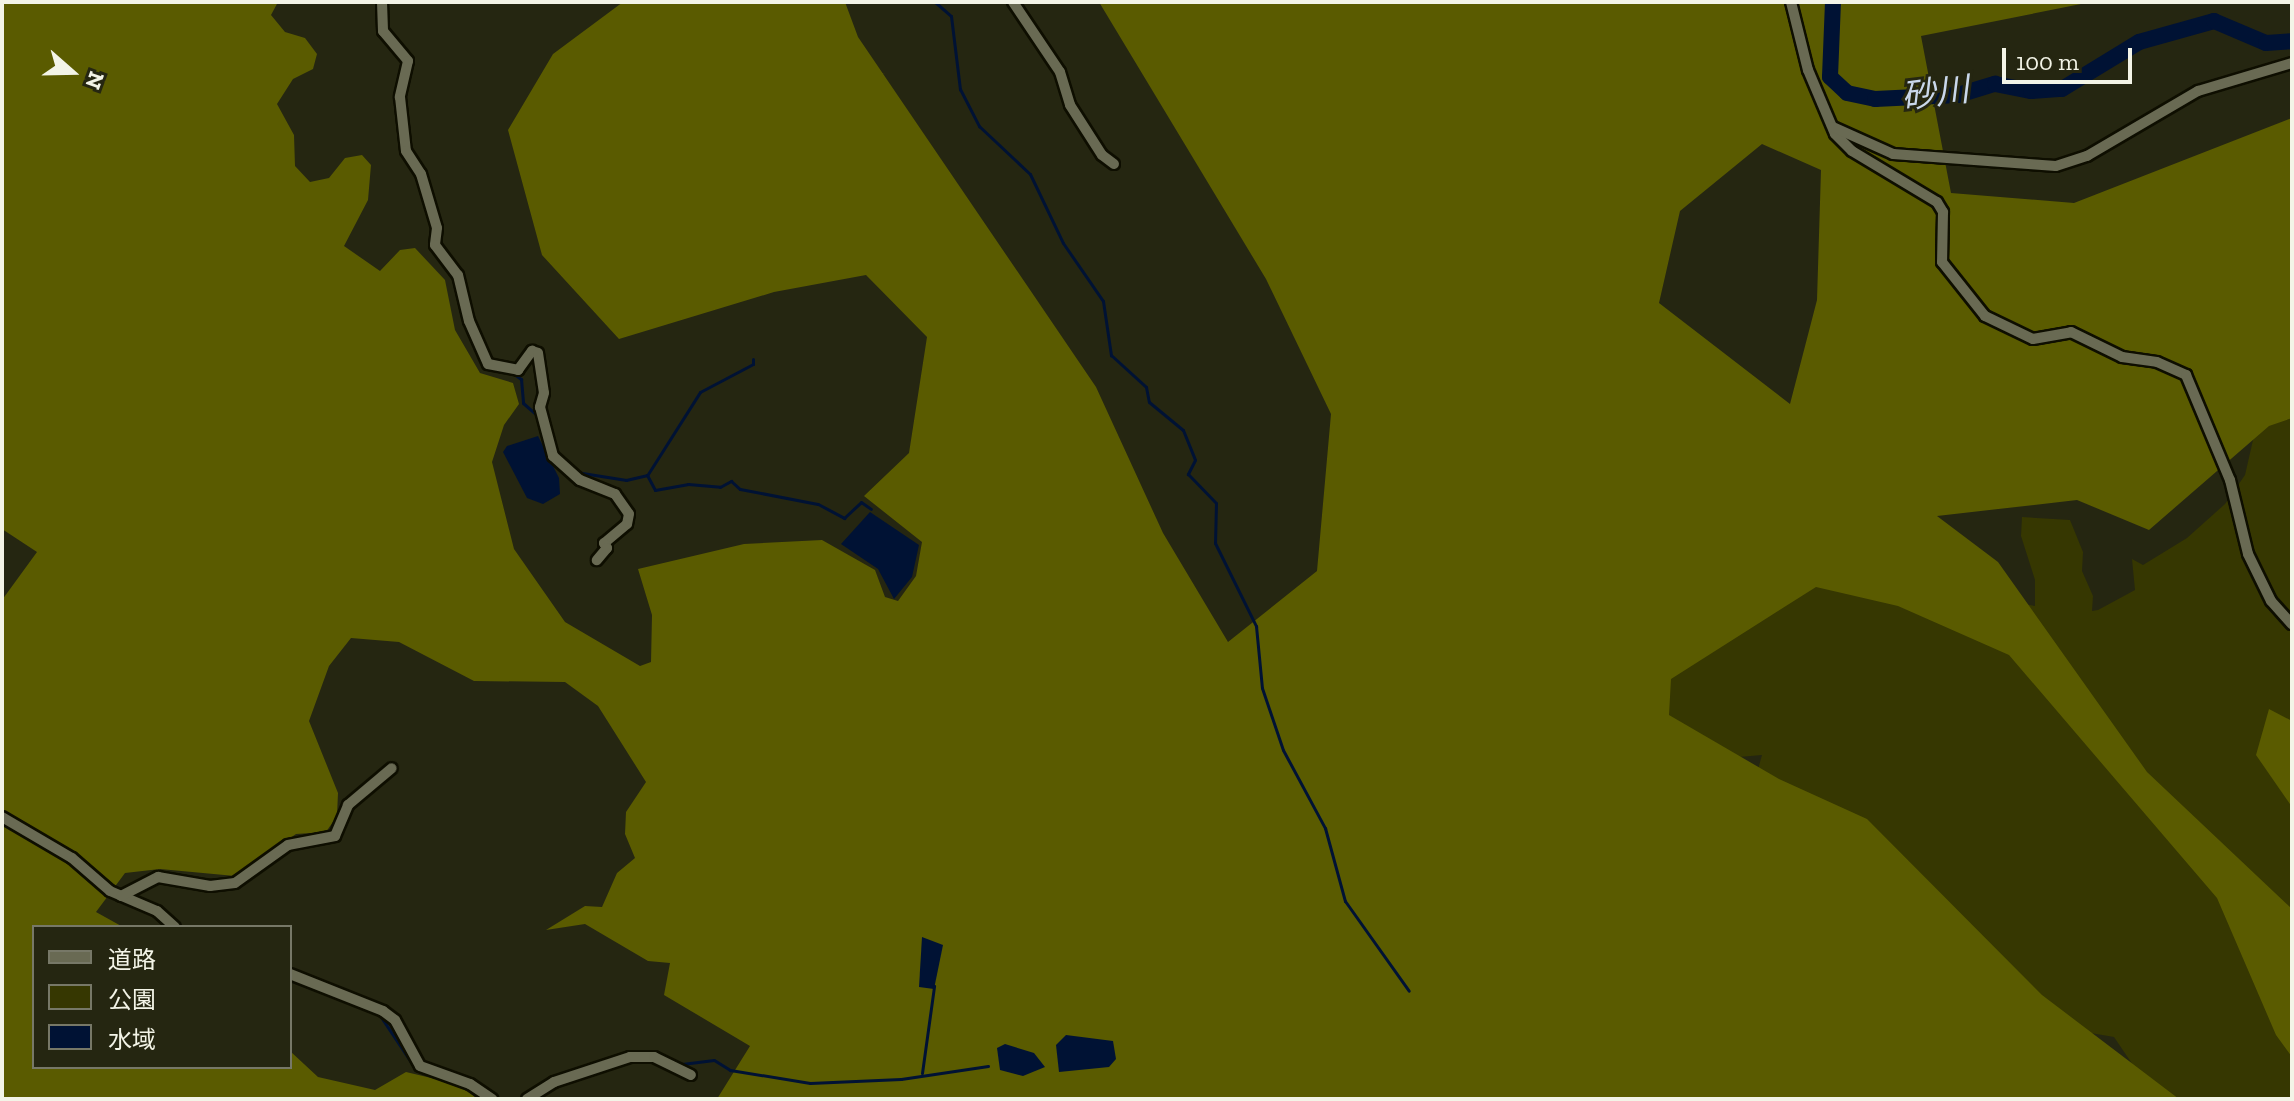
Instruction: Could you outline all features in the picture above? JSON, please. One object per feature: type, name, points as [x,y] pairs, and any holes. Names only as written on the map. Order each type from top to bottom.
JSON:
[{"type":"street","points":[[382,2],[383,31],[408,61],[400,97],[404,143],[421,174],[435,218],[435,245],[458,275],[469,321],[488,364],[518,370],[532,351],[538,353],[544,393],[540,407],[557,460],[580,480],[615,494],[629,514],[627,524],[604,543],[607,548],[597,560]]},
{"type":"street","points":[[1013,2],[1060,72],[1070,105],[1102,155],[1114,164]]},
{"type":"street","points":[[1791,2],[1808,70],[1831,126],[1852,151],[1937,202],[1943,212],[1942,262],[1985,316],[2033,339],[2071,332],[2122,357],[2157,362],[2186,375],[2230,480],[2248,554],[2271,601],[2292,624]]},
{"type":"street","points":[[1831,126],[1893,154],[2056,166],[2087,156],[2198,91],[2292,63]]},
{"type":"street","points":[[121,896],[158,877],[210,886],[235,883],[288,845],[338,834],[348,805],[392,768]]},
{"type":"street","points":[[2,817],[72,858],[121,896],[157,911],[173,925]]},
{"type":"street","points":[[292,975],[383,1011],[395,1020],[420,1066],[470,1084],[492,1099]]},
{"type":"street","points":[[527,1099],[558,1081],[630,1057],[654,1057],[691,1075]]},
{"type":"green space","points":[[2292,398],[2292,1099],[2156,1099],[2114,1037],[2085,1032],[1755,780],[1762,755],[1727,758],[1679,748],[1645,671],[1767,560],[2035,606],[2035,580],[2021,536],[2022,517],[2070,520],[2083,552],[2082,571],[2093,596],[2092,611],[2098,610],[2135,590],[2132,559],[2143,565],[2187,538],[2225,504],[2245,475],[2256,427]]},
{"type":"shaded area","points":[[2,2],[278,2],[271,15],[285,32],[305,38],[317,54],[313,69],[293,79],[277,104],[294,135],[295,166],[310,182],[329,178],[345,158],[362,155],[371,165],[368,200],[344,246],[380,271],[400,250],[415,248],[445,280],[455,330],[480,373],[513,383],[519,404],[504,425],[492,462],[514,549],[565,622],[640,666],[651,662],[652,615],[638,569],[744,544],[822,540],[875,570],[885,597],[898,601],[916,576],[922,542],[864,496],[909,453],[927,337],[866,275],[774,292],[619,339],[542,255],[508,130],[553,54],[623,2],[845,2],[858,37],[1096,387],[1163,533],[1228,642],[1317,571],[1331,414],[1266,279],[1099,2],[2091,2],[1921,36],[1951,193],[2074,203],[2292,118],[2292,418],[2269,426],[2149,530],[2077,500],[1937,516],[1998,562],[2147,772],[2292,909],[2292,1057],[2276,1035],[2217,898],[2009,655],[1898,606],[1816,587],[1671,679],[1669,715],[1779,779],[1867,819],[2042,995],[2179,1099],[717,1099],[750,1046],[664,995],[670,963],[648,961],[585,924],[546,930],[585,906],[602,907],[617,873],[635,858],[625,834],[626,812],[646,782],[598,706],[565,682],[474,681],[399,642],[351,638],[329,666],[309,721],[338,793],[337,816],[326,832],[296,834],[235,876],[160,869],[125,873],[96,912],[119,925],[32,925],[32,1069],[292,1069],[292,1053],[318,1077],[375,1090],[406,1072],[461,1085],[477,1099],[2,1099],[2,600],[37,552],[2,529]],"holes":[[[1762,144],[1821,170],[1817,300],[1790,404],[1659,303],[1680,211]]]},
{"type":"shaded area","points":[[2269,709],[2292,721],[2292,807],[2256,755]]},
{"type":"water","points":[[538,436],[559,478],[560,494],[543,504],[527,498],[503,452],[507,446]]},
{"type":"water","points":[[870,512],[919,545],[912,577],[894,599],[878,569],[841,544]]},
{"type":"water","points":[[922,937],[943,945],[934,989],[919,987]]},
{"type":"water","points":[[1066,1035],[1113,1041],[1116,1059],[1109,1067],[1059,1072],[1056,1045]]},
{"type":"water","points":[[1005,1044],[1034,1053],[1045,1067],[1023,1076],[1000,1070],[997,1048]]},
{"type":"waterway","points":[[935,2],[951,16],[960,89],[979,126],[1030,174],[1063,243],[1103,301],[1111,355],[1146,387],[1149,402],[1183,430],[1195,460],[1188,474],[1216,503],[1215,543],[1256,626],[1262,688],[1283,750],[1325,828],[1345,901],[1409,991]]},
{"type":"waterway","name":"砂川","points":[[1833,2],[1830,77],[1847,93],[1875,99],[1958,95],[1995,84],[2031,91],[2062,89],[2139,42],[2214,21],[2266,43],[2292,41]]},
{"type":"waterway","points":[[648,474],[700,392],[753,364],[753,359]]},
{"type":"waterway","points":[[514,374],[521,379],[523,403],[537,415]]},
{"type":"waterway","points":[[576,472],[626,480],[647,475],[655,490],[688,484],[720,487],[731,481],[740,489],[818,504],[844,518],[861,502],[871,509]]},
{"type":"waterway","points":[[110,895],[124,902]]},
{"type":"waterway","points":[[292,981],[353,1004]]},
{"type":"waterway","points":[[922,1073],[934,986]]},
{"type":"waterway","points":[[379,1014],[415,1068],[436,1077]]},
{"type":"waterway","points":[[637,1053],[653,1053]]},
{"type":"waterway","points":[[587,1066],[621,1055]]},
{"type":"waterway","points":[[664,1056],[682,1064],[714,1060],[730,1070],[810,1083],[901,1079],[988,1066]]}]
